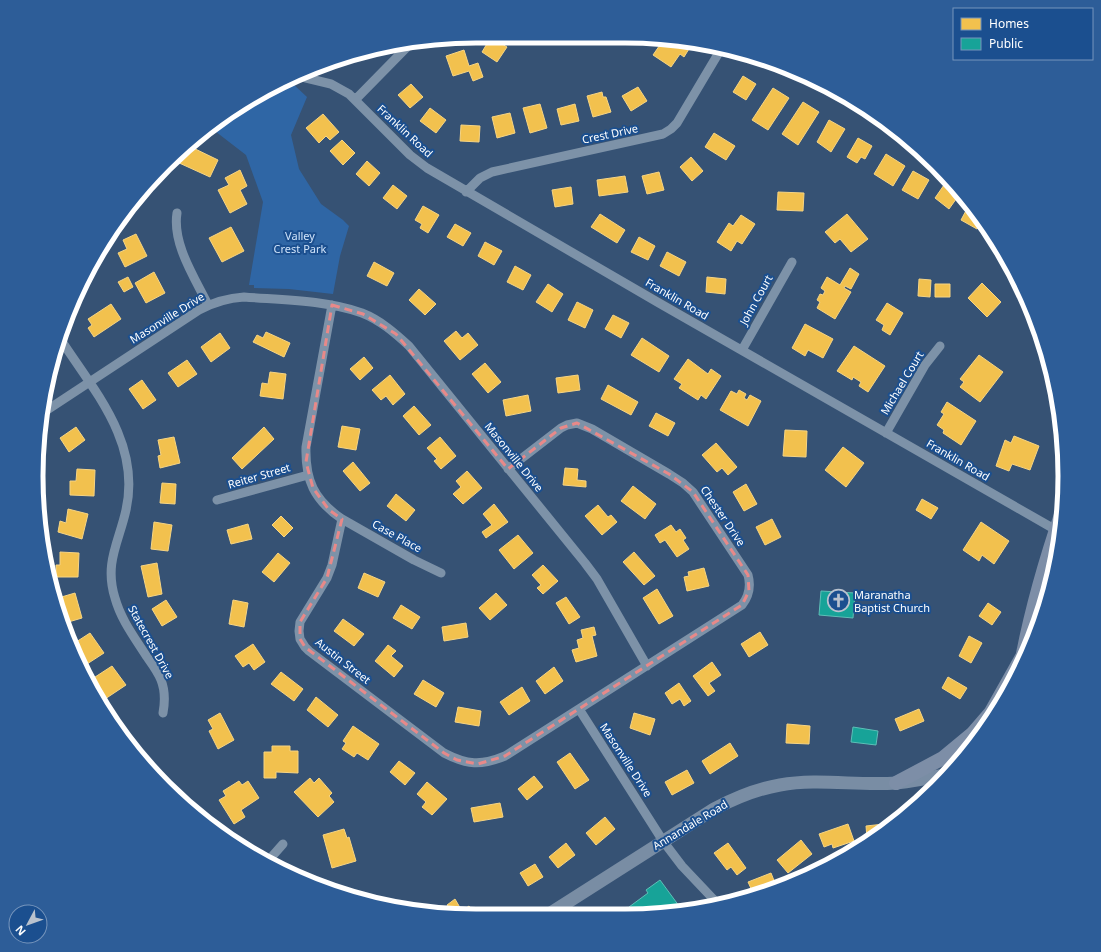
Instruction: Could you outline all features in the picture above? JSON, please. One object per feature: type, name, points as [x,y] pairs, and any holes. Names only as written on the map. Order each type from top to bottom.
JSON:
[{"type":"main road","points":[[1028,633],[1037,594],[1053,540]]},
{"type":"main road","points":[[896,783],[943,758],[972,734],[980,724]]},
{"type":"main road","name":"Annandale Road","points":[[557,909],[714,809],[738,797],[757,790],[781,785],[810,782],[896,783],[936,776]]},
{"type":"street","points":[[355,100],[405,49]]},
{"type":"street","name":"Crest Drive","points":[[466,192],[480,178],[492,172],[663,134],[677,123],[718,53]]},
{"type":"street","name":"Franklin Road","points":[[306,78],[330,84],[342,89],[410,155],[427,168],[466,192],[1054,529]]},
{"type":"street","points":[[177,213],[176,232],[179,245],[208,306]]},
{"type":"street","name":"John Court","points":[[742,350],[792,262]]},
{"type":"street","name":"Masonville Drive","points":[[48,409],[208,306],[230,298],[244,296],[332,305],[363,314],[396,334],[409,346],[597,579],[647,666]]},
{"type":"street","points":[[332,305],[306,447],[306,462],[308,475],[320,500],[329,510],[342,518]]},
{"type":"street","name":"Statecrest Drive","points":[[64,344],[112,418],[120,436],[126,456],[129,474],[129,492],[126,511],[114,550],[111,566],[111,581],[114,597],[119,611],[161,680],[164,692],[163,713]]},
{"type":"street","name":"Michael Court","points":[[886,433],[925,365],[940,346]]},
{"type":"street","name":"Chester Drive","points":[[508,469],[561,428],[567,425],[577,424],[592,429],[669,474],[694,492],[700,500],[748,575],[750,582],[749,591],[742,604],[647,666]]},
{"type":"street","name":"Reiter Street","points":[[218,500],[308,475]]},
{"type":"street","name":"Case Place","points":[[342,518],[414,560],[441,573]]},
{"type":"street","name":"Austin Street","points":[[342,518],[332,565],[327,578],[300,622],[300,639],[310,651],[444,753],[456,760],[466,763],[483,763],[505,756],[579,709]]},
{"type":"street","points":[[579,709],[647,666]]},
{"type":"street","name":"Masonville Drive","points":[[579,709],[664,841],[682,866],[715,900]]},
{"type":"street","points":[[271,857],[283,844]]},
{"type":"highlighted area","points":[[332,305],[363,314],[396,334],[508,469],[561,428],[577,423],[669,474],[693,492],[748,575],[749,591],[742,605],[505,756],[478,764],[457,760],[444,753],[305,647],[300,639],[300,622],[327,578],[342,519],[329,510],[313,488],[306,462]]},
{"type":"green space","name":"Valley Crest Park","points":[[293,84],[307,97],[291,135],[299,169],[321,204],[349,226],[340,256],[333,294],[289,289],[254,288],[254,285],[249,285],[263,202],[246,155],[214,130],[259,101]]},
{"type":"building: Homes","points":[[487,43],[501,43],[507,47],[497,62],[482,52]]},
{"type":"building: Homes","points":[[660,45],[689,48],[684,57],[680,54],[671,67],[653,55]]},
{"type":"building: Homes","points":[[464,50],[469,66],[478,63],[483,77],[473,81],[469,71],[453,76],[446,56]]},
{"type":"building: Homes","points":[[743,76],[756,84],[746,100],[733,92]]},
{"type":"building: Homes","points":[[411,84],[423,97],[410,108],[398,95]]},
{"type":"building: Homes","points":[[638,87],[647,101],[631,111],[622,96]]},
{"type":"building: Homes","points":[[773,88],[789,98],[768,130],[752,120]]},
{"type":"building: Homes","points":[[602,92],[603,97],[606,97],[611,112],[593,117],[587,96]]},
{"type":"building: Homes","points":[[803,102],[819,112],[798,145],[782,134]]},
{"type":"building: Homes","points":[[540,104],[547,128],[530,133],[523,108]]},
{"type":"building: Homes","points":[[575,104],[579,121],[561,125],[557,109]]},
{"type":"building: Homes","points":[[430,108],[446,120],[436,133],[420,121]]},
{"type":"building: Homes","points":[[510,113],[515,133],[497,138],[492,117]]},
{"type":"building: Homes","points":[[323,114],[339,132],[330,140],[326,136],[319,143],[306,128]]},
{"type":"building: Homes","points":[[829,120],[845,129],[831,152],[817,142]]},
{"type":"building: Homes","points":[[461,125],[480,126],[479,142],[460,141]]},
{"type":"building: Homes","points":[[714,133],[735,146],[726,160],[705,147]]},
{"type":"building: Homes","points":[[858,138],[872,146],[865,159],[861,157],[857,163],[847,157]]},
{"type":"building: Homes","points":[[342,140],[355,153],[343,165],[330,151]]},
{"type":"building: Homes","points":[[193,148],[218,160],[210,177],[178,162]]},
{"type":"building: Homes","points":[[886,154],[905,166],[893,186],[874,174]]},
{"type":"building: Homes","points":[[691,157],[703,171],[692,181],[680,167]]},
{"type":"building: Homes","points":[[367,161],[380,173],[369,186],[356,174]]},
{"type":"building: Homes","points":[[240,170],[247,186],[240,190],[247,204],[230,213],[218,190],[229,185],[225,178]]},
{"type":"building: Homes","points":[[913,171],[929,180],[918,199],[902,190]]},
{"type":"building: Homes","points":[[659,172],[664,190],[647,194],[642,176]]},
{"type":"building: Homes","points":[[625,176],[628,192],[599,196],[597,180]]},
{"type":"building: Homes","points":[[393,185],[407,196],[397,209],[383,198]]},
{"type":"building: Homes","points":[[944,185],[957,198],[949,209],[935,198]]},
{"type":"building: Homes","points":[[571,187],[573,204],[555,207],[552,190]]},
{"type":"building: Homes","points":[[778,192],[804,193],[803,211],[777,210]]},
{"type":"building: Homes","points":[[423,206],[439,215],[428,233],[420,228],[422,224],[415,220]]},
{"type":"building: Homes","points":[[967,209],[979,226],[977,229],[961,220]]},
{"type":"building: Homes","points":[[600,214],[625,230],[617,243],[591,227]]},
{"type":"building: Homes","points":[[847,214],[868,239],[851,252],[840,239],[835,243],[825,232]]},
{"type":"building: Homes","points":[[741,215],[755,224],[742,244],[737,241],[731,251],[717,242],[729,223],[733,226]]},
{"type":"building: Homes","points":[[455,224],[471,233],[463,246],[447,237]]},
{"type":"building: Homes","points":[[231,227],[244,251],[222,262],[209,238]]},
{"type":"building: Homes","points":[[136,234],[147,256],[125,267],[118,253],[127,249],[123,240]]},
{"type":"building: Homes","points":[[639,237],[655,246],[648,260],[631,252]]},
{"type":"building: Homes","points":[[485,242],[502,251],[494,265],[478,256]]},
{"type":"building: Homes","points":[[667,252],[686,262],[679,276],[660,266]]},
{"type":"building: Homes","points":[[374,262],[394,273],[387,286],[367,276]]},
{"type":"building: Homes","points":[[515,266],[531,275],[523,290],[507,282]]},
{"type":"building: Homes","points":[[850,268],[859,274],[851,289],[845,286],[844,288],[851,292],[835,319],[817,308],[820,302],[817,300],[820,294],[823,295],[825,291],[821,288],[827,277],[840,285]]},
{"type":"building: Homes","points":[[154,272],[165,293],[146,303],[135,283]]},
{"type":"building: Homes","points":[[128,277],[133,287],[124,292],[118,282]]},
{"type":"building: Homes","points":[[707,277],[726,279],[725,294],[706,292]]},
{"type":"building: Homes","points":[[919,279],[931,280],[930,297],[918,296]]},
{"type":"building: Homes","points":[[982,283],[1001,302],[987,317],[968,298]]},
{"type":"building: Homes","points":[[548,284],[563,294],[552,312],[536,302]]},
{"type":"building: Homes","points":[[935,284],[950,284],[950,297],[935,297]]},
{"type":"building: Homes","points":[[419,289],[436,304],[425,315],[409,300]]},
{"type":"building: Homes","points":[[577,302],[593,310],[585,328],[568,320]]},
{"type":"building: Homes","points":[[887,303],[903,313],[890,335],[882,330],[884,325],[876,320]]},
{"type":"building: Homes","points":[[111,304],[121,319],[94,337],[88,328],[92,325],[88,319]]},
{"type":"building: Homes","points":[[613,315],[629,323],[621,338],[605,329]]},
{"type":"building: Homes","points":[[805,324],[833,339],[823,358],[808,350],[805,356],[792,348]]},
{"type":"building: Homes","points":[[456,331],[462,338],[468,333],[478,345],[460,360],[444,341]]},
{"type":"building: Homes","points":[[266,332],[290,343],[284,357],[253,342],[257,335],[263,338]]},
{"type":"building: Homes","points":[[220,333],[230,348],[211,362],[201,347]]},
{"type":"building: Homes","points":[[642,338],[669,356],[659,372],[631,355]]},
{"type":"building: Homes","points":[[854,346],[885,366],[868,392],[859,386],[861,382],[853,377],[852,380],[837,371]]},
{"type":"building: Homes","points":[[979,355],[1003,372],[980,402],[960,387],[964,382],[960,379]]},
{"type":"building: Homes","points":[[364,357],[373,368],[360,380],[350,369]]},
{"type":"building: Homes","points":[[688,359],[708,374],[711,369],[721,376],[706,399],[701,395],[698,400],[679,388],[682,384],[674,379]]},
{"type":"building: Homes","points":[[187,360],[197,374],[178,387],[168,373]]},
{"type":"building: Homes","points":[[485,363],[501,382],[488,393],[472,374]]},
{"type":"building: Homes","points":[[270,372],[286,374],[283,399],[260,396],[262,383],[268,384]]},
{"type":"building: Homes","points":[[390,375],[405,394],[393,405],[386,396],[381,400],[372,390]]},
{"type":"building: Homes","points":[[578,375],[580,390],[558,393],[556,378]]},
{"type":"building: Homes","points":[[142,380],[156,400],[143,409],[129,389]]},
{"type":"building: Homes","points":[[608,385],[638,402],[631,415],[601,399]]},
{"type":"building: Homes","points":[[739,390],[746,394],[744,398],[747,400],[750,395],[761,401],[748,426],[720,410],[731,391],[737,394]]},
{"type":"building: Homes","points":[[528,395],[531,411],[506,416],[503,400]]},
{"type":"building: Homes","points":[[947,402],[976,421],[961,445],[943,433],[944,430],[937,425],[944,414],[941,412]]},
{"type":"building: Homes","points":[[414,406],[431,425],[419,435],[403,416]]},
{"type":"building: Homes","points":[[656,413],[675,423],[668,436],[649,426]]},
{"type":"building: Homes","points":[[342,426],[360,429],[356,450],[338,447]]},
{"type":"building: Homes","points":[[76,427],[85,440],[69,452],[60,438]]},
{"type":"building: Homes","points":[[264,427],[274,439],[242,469],[232,458]]},
{"type":"building: Homes","points":[[785,430],[807,431],[806,457],[783,456]]},
{"type":"building: Homes","points":[[1014,436],[1039,446],[1030,470],[1012,464],[1009,471],[996,466],[1005,440],[1011,443]]},
{"type":"building: Homes","points":[[174,437],[180,463],[160,468],[158,456],[161,455],[158,440]]},
{"type":"building: Homes","points":[[440,437],[456,456],[441,469],[434,461],[437,459],[427,448]]},
{"type":"building: Homes","points":[[716,443],[737,467],[728,475],[722,468],[717,472],[702,455]]},
{"type":"building: Homes","points":[[843,447],[864,463],[846,487],[825,470]]},
{"type":"building: Homes","points":[[353,462],[370,483],[360,491],[343,471]]},
{"type":"building: Homes","points":[[565,468],[578,469],[577,480],[586,481],[586,487],[563,485]]},
{"type":"building: Homes","points":[[77,469],[95,470],[94,496],[70,495],[70,481],[76,481]]},
{"type":"building: Homes","points":[[467,471],[482,488],[463,504],[453,494],[461,487],[456,481]]},
{"type":"building: Homes","points":[[162,483],[176,484],[175,504],[160,503]]},
{"type":"building: Homes","points":[[746,484],[757,504],[744,511],[733,492]]},
{"type":"building: Homes","points":[[633,486],[656,504],[645,519],[621,501]]},
{"type":"building: Homes","points":[[396,494],[415,510],[406,521],[387,506]]},
{"type":"building: Homes","points":[[922,499],[938,508],[931,519],[916,510]]},
{"type":"building: Homes","points":[[494,504],[508,522],[486,538],[482,532],[492,525],[483,514]]},
{"type":"building: Homes","points":[[598,505],[608,517],[611,515],[617,522],[602,535],[585,516]]},
{"type":"building: Homes","points":[[68,509],[88,514],[82,539],[58,532],[60,521],[66,523]]},
{"type":"building: Homes","points":[[281,516],[293,528],[284,537],[272,525]]},
{"type":"building: Homes","points":[[772,519],[781,537],[765,545],[756,527]]},
{"type":"building: Homes","points":[[154,522],[172,525],[168,551],[151,549]]},
{"type":"building: Homes","points":[[981,522],[1009,541],[994,564],[982,555],[979,561],[963,550]]},
{"type":"building: Homes","points":[[248,524],[252,539],[231,544],[227,530]]},
{"type":"building: Homes","points":[[671,525],[676,532],[680,529],[686,538],[683,540],[689,549],[677,557],[665,540],[660,543],[655,535]]},
{"type":"building: Homes","points":[[518,535],[533,553],[514,569],[499,550]]},
{"type":"building: Homes","points":[[60,552],[79,553],[78,577],[56,577],[56,565],[60,565]]},
{"type":"building: Homes","points":[[634,552],[655,576],[644,585],[623,562]]},
{"type":"building: Homes","points":[[278,553],[290,563],[274,582],[262,572]]},
{"type":"building: Homes","points":[[157,563],[162,594],[148,597],[141,566]]},
{"type":"building: Homes","points":[[543,565],[558,581],[543,594],[537,588],[541,585],[532,575]]},
{"type":"building: Homes","points":[[704,568],[709,586],[687,591],[684,577],[689,576],[688,572]]},
{"type":"building: Homes","points":[[364,573],[385,582],[378,597],[358,588]]},
{"type":"building: Homes","points":[[657,589],[673,616],[659,624],[643,598]]},
{"type":"building: Homes","points":[[75,593],[82,618],[69,622],[61,597]]},
{"type":"building: Homes","points":[[496,593],[507,605],[490,620],[479,608]]},
{"type":"building: Homes","points":[[566,597],[580,617],[569,624],[556,603]]},
{"type":"building: Homes","points":[[166,600],[177,617],[162,626],[152,609]]},
{"type":"building: Homes","points":[[233,600],[248,603],[244,627],[229,624]]},
{"type":"building: Homes","points":[[988,603],[1001,612],[992,625],[979,616]]},
{"type":"building: Homes","points":[[401,605],[420,617],[412,629],[393,618]]},
{"type":"building: Homes","points":[[343,619],[364,634],[354,646],[334,631]]},
{"type":"building: Homes","points":[[466,623],[468,637],[444,641],[442,627]]},
{"type":"building: Homes","points":[[594,627],[596,635],[592,636],[597,656],[576,662],[572,650],[579,648],[577,640],[583,638],[581,630]]},
{"type":"building: Homes","points":[[760,632],[768,645],[749,657],[741,644]]},
{"type":"building: Homes","points":[[90,633],[104,653],[87,664],[76,642]]},
{"type":"building: Homes","points":[[969,636],[982,643],[971,663],[959,656]]},
{"type":"building: Homes","points":[[253,644],[265,662],[254,670],[249,663],[243,667],[235,656]]},
{"type":"building: Homes","points":[[388,645],[396,651],[391,656],[403,666],[394,677],[375,661]]},
{"type":"building: Homes","points":[[712,662],[721,675],[709,683],[715,691],[708,696],[693,676]]},
{"type":"building: Homes","points":[[112,666],[126,685],[105,699],[93,678]]},
{"type":"building: Homes","points":[[554,667],[563,681],[545,694],[536,681]]},
{"type":"building: Homes","points":[[281,672],[303,689],[294,701],[271,684]]},
{"type":"building: Homes","points":[[948,677],[967,688],[960,699],[942,688]]},
{"type":"building: Homes","points":[[423,680],[444,693],[436,707],[414,694]]},
{"type":"building: Homes","points":[[679,683],[691,701],[684,706],[680,699],[672,704],[665,693]]},
{"type":"building: Homes","points":[[522,687],[530,701],[509,715],[500,702]]},
{"type":"building: Homes","points":[[316,697],[338,715],[328,727],[307,710]]},
{"type":"building: Homes","points":[[458,707],[481,711],[479,726],[455,722]]},
{"type":"building: Homes","points":[[919,709],[924,721],[900,731],[895,719]]},
{"type":"building: Homes","points":[[220,713],[234,740],[218,749],[209,731],[213,729],[208,720]]},
{"type":"building: Homes","points":[[634,713],[655,719],[650,735],[630,728]]},
{"type":"building: Homes","points":[[787,724],[810,726],[809,744],[786,743]]},
{"type":"building: Homes","points":[[353,726],[379,744],[368,760],[357,753],[354,757],[342,749],[346,743],[343,741]]},
{"type":"building: Homes","points":[[730,743],[738,756],[710,774],[702,761]]},
{"type":"building: Homes","points":[[272,746],[290,746],[290,751],[298,751],[298,773],[276,772],[276,778],[264,778],[264,752],[272,752]]},
{"type":"building: Homes","points":[[570,753],[589,780],[575,789],[557,762]]},
{"type":"building: Homes","points":[[399,761],[415,773],[405,785],[390,772]]},
{"type":"building: Homes","points":[[687,770],[694,783],[672,795],[665,782]]},
{"type":"building: Homes","points":[[534,776],[543,787],[527,800],[518,789]]},
{"type":"building: Homes","points":[[310,778],[314,783],[319,778],[332,793],[329,796],[334,802],[318,817],[294,792]]},
{"type":"building: Homes","points":[[170,781],[191,802],[170,782]]},
{"type":"building: Homes","points":[[239,781],[242,785],[248,781],[259,798],[241,810],[245,817],[234,824],[219,800],[226,796],[223,791]]},
{"type":"building: Homes","points":[[427,782],[447,799],[432,815],[422,807],[426,802],[417,794]]},
{"type":"building: Homes","points":[[500,803],[503,817],[474,822],[471,808]]},
{"type":"building: Homes","points":[[605,817],[615,829],[596,845],[586,833]]},
{"type":"building: Homes","points":[[848,824],[854,841],[833,848],[832,844],[824,847],[819,834]]},
{"type":"building: Homes","points":[[883,824],[867,835],[866,826]]},
{"type":"building: Homes","points":[[344,829],[347,838],[349,837],[356,861],[332,868],[323,835]]},
{"type":"building: Homes","points":[[801,840],[812,854],[788,873],[777,860]]},
{"type":"building: Homes","points":[[566,843],[575,855],[558,868],[549,857]]},
{"type":"building: Homes","points":[[728,843],[746,868],[737,875],[731,867],[727,870],[714,853]]},
{"type":"building: Homes","points":[[535,864],[543,877],[528,886],[520,873]]},
{"type":"building: Homes","points":[[771,873],[775,882],[752,890],[748,882]]},
{"type":"building: Homes","points":[[331,884],[348,888],[348,889]]},
{"type":"building: Homes","points":[[455,899],[461,908],[449,908],[447,905]]},
{"type":"building: Public","points":[[821,591],[855,593],[853,618],[819,615]]},
{"type":"building: Public","points":[[853,727],[878,731],[876,745],[851,742]]},
{"type":"building: Public","points":[[660,880],[679,905],[630,909],[629,907],[648,893],[646,890]]},
{"type":"place","name":"Maranatha Baptist Church","points":[[839,601]]}]
